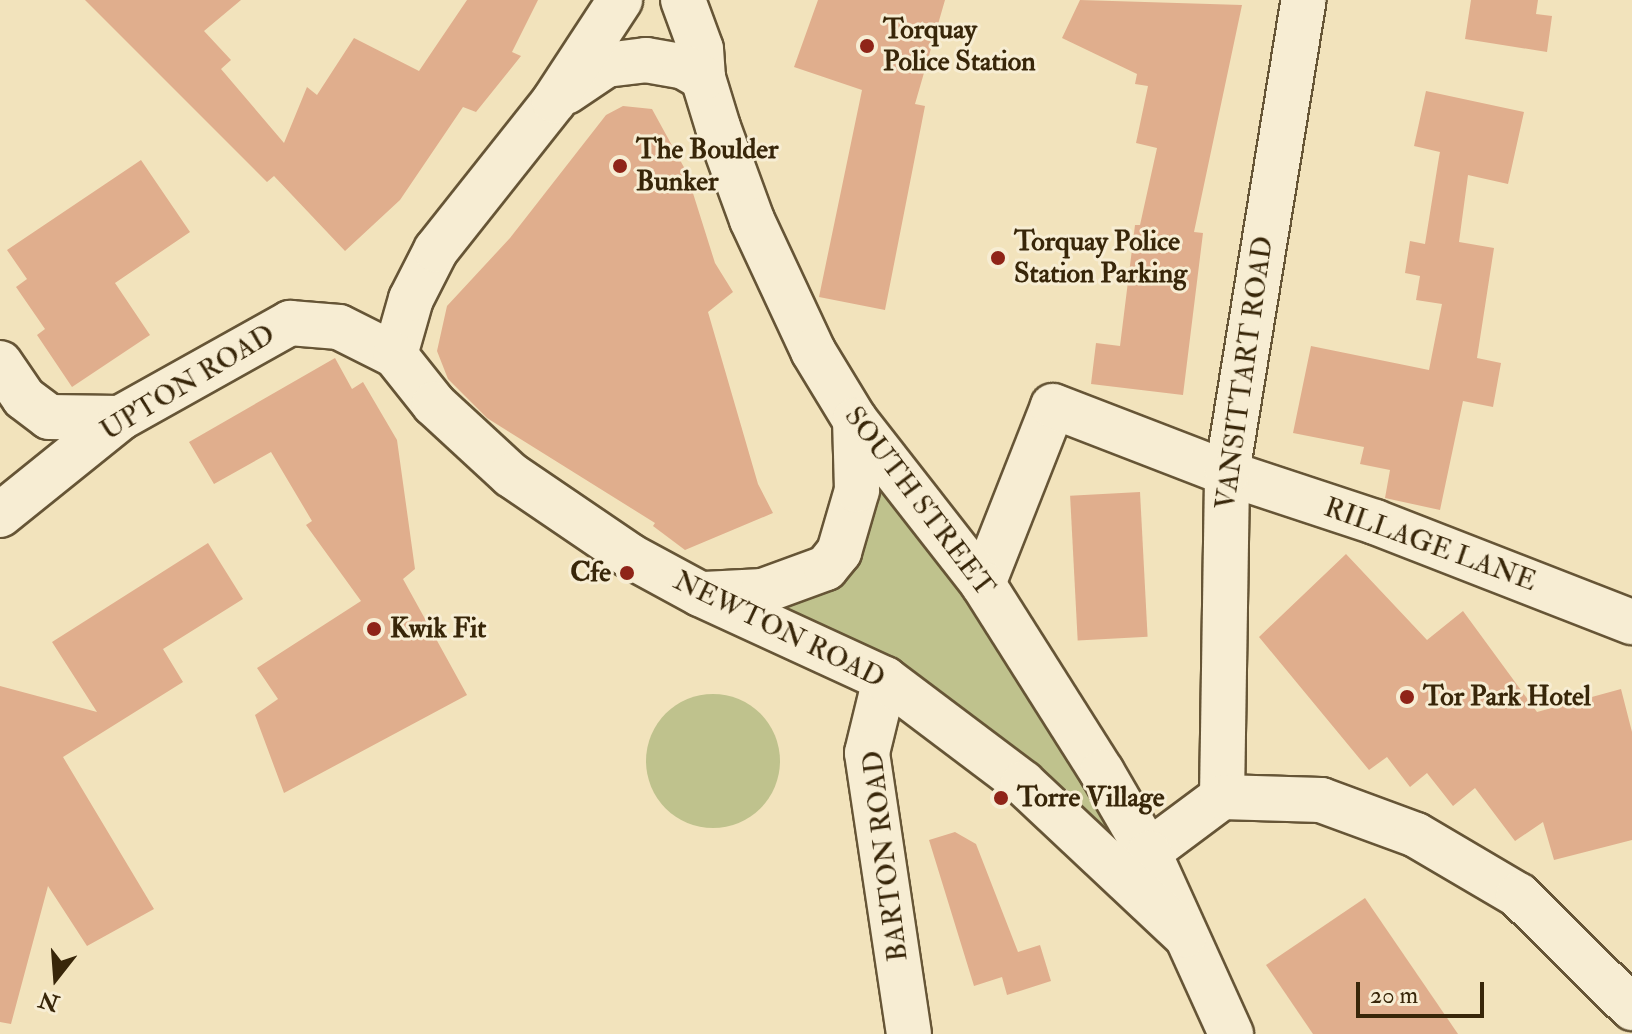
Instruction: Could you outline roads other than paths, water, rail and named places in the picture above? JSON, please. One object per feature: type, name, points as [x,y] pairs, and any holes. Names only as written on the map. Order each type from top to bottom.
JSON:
[{"type":"street","points":[[395,355],[411,299],[436,250],[554,101],[620,0]]},
{"type":"street","name":"SOUTH STREET","points":[[683,0],[752,220],[813,351],[855,420],[983,584],[1135,863]]},
{"type":"street","points":[[554,101],[606,65],[646,60],[684,67],[702,64],[712,0]]},
{"type":"street","name":"VANSITTART ROAD","points":[[1222,797],[1227,473],[1304,0]]},
{"type":"street","name":"UPTON ROAD","points":[[0,515],[120,418],[290,323],[339,327],[395,355]]},
{"type":"street","name":"NEWTON ROAD","points":[[395,355],[434,404],[511,475],[630,556],[700,594],[885,679],[1135,863],[1185,935],[1231,1034]]},
{"type":"street","points":[[0,363],[24,398],[49,417],[120,418]]},
{"type":"street","name":"RILLAGE LANE","points":[[983,584],[1053,406],[1227,473],[1375,522],[1632,622]]},
{"type":"street","points":[[700,594],[763,591],[826,568],[839,552],[857,490],[855,420]]},
{"type":"street","name":"BARTON ROAD","points":[[885,679],[867,753],[909,1034]]},
{"type":"street","points":[[1135,863],[1222,797],[1321,800],[1416,835],[1518,895],[1632,1008]]},
{"type":"place","name":"Torquay Police Station","points":[[867,46]]},
{"type":"place","name":"The Boulder Bunker","points":[[620,166]]},
{"type":"place","name":"Torquay Police Station Parking","points":[[998,258]]},
{"type":"place","name":"Cfe","points":[[627,573]]},
{"type":"place","name":"Kwik Fit","points":[[374,629]]},
{"type":"place","name":"Tor Park Hotel","points":[[1407,697]]},
{"type":"place","name":"Torre Village","points":[[1001,798]]}]
